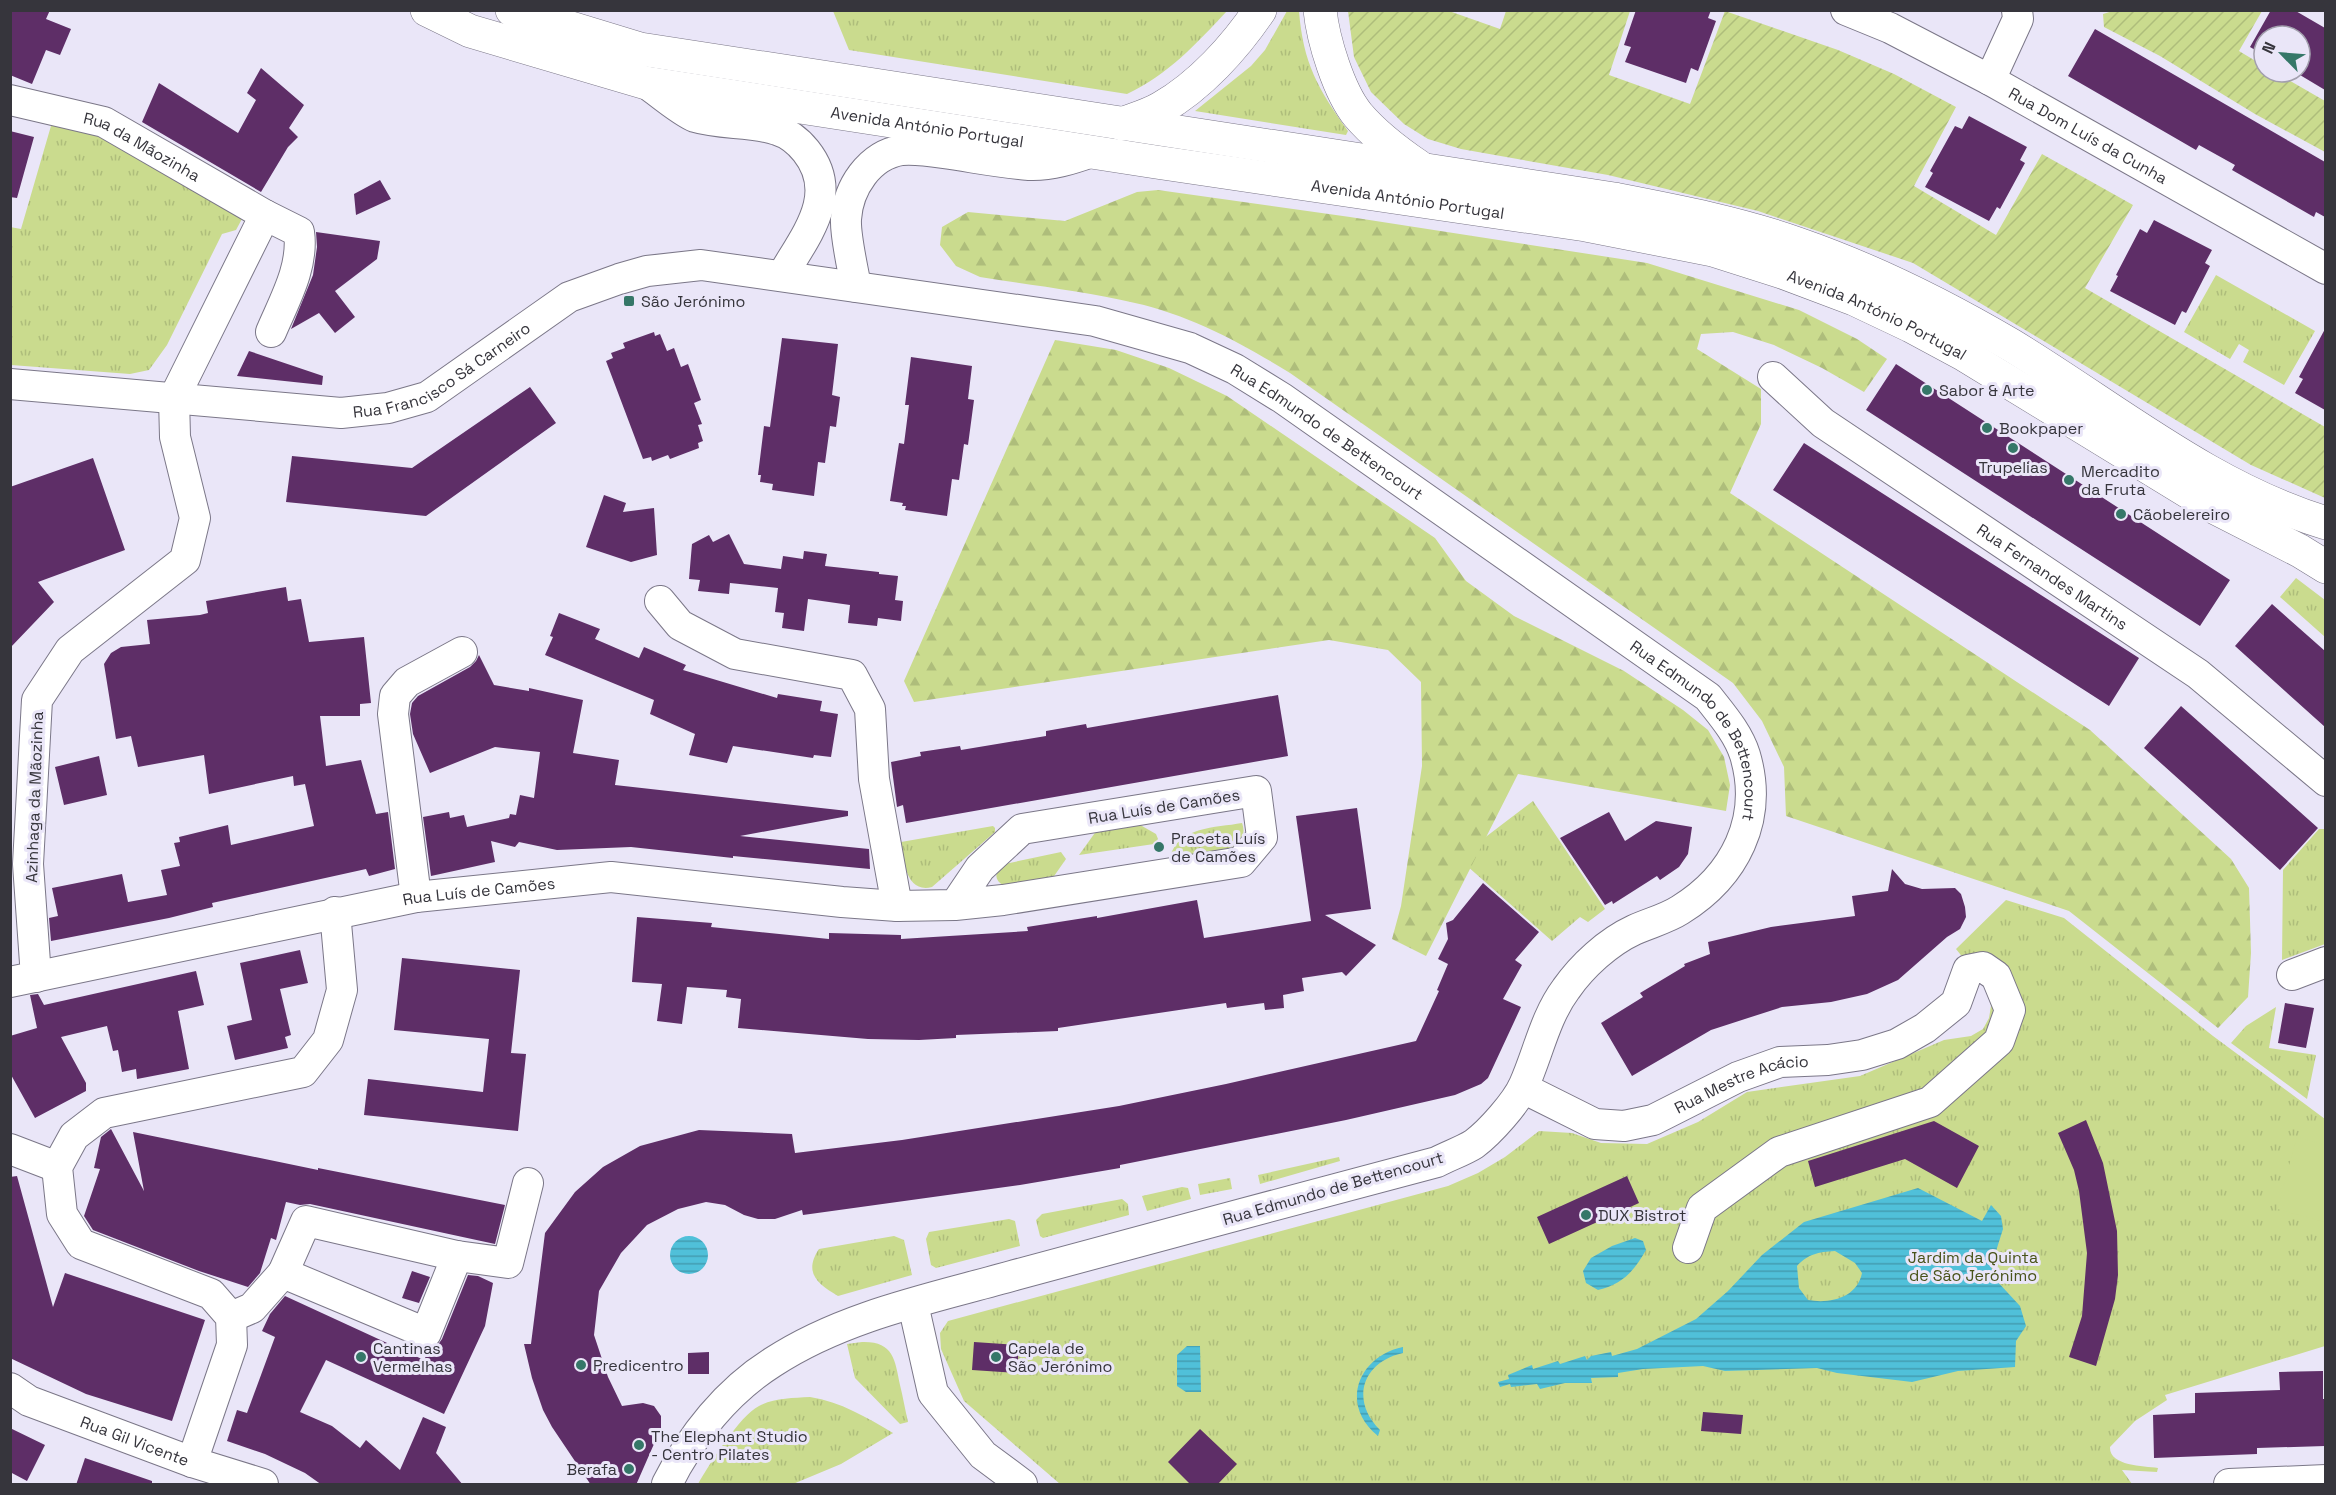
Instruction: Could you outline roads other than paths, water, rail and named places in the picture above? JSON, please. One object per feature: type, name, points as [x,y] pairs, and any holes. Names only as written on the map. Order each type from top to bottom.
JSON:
[{"type":"main road","name":"Avenida António Portugal","points":[[427,10],[470,31],[646,83],[1586,225],[1713,250],[1782,272],[1854,299],[1932,337],[2210,505],[2300,551],[2325,567]]},
{"type":"main road","name":"Avenida António Portugal","points":[[512,10],[640,49],[1422,168],[1673,210],[1757,231],[1844,261],[1893,282],[2011,346],[2202,467],[2255,495],[2297,514],[2325,523]]},
{"type":"main road","points":[[1122,124],[1159,109],[1186,92],[1249,27],[1260,10]]},
{"type":"main road","points":[[1320,10],[1321,24],[1337,77],[1356,113],[1390,147],[1422,168]]},
{"type":"street","name":"Rua Dom Luís da Cunha","points":[[1846,10],[1893,19],[1990,80],[2325,269]]},
{"type":"street","points":[[1990,80],[2021,13]]},
{"type":"street","points":[[646,83],[693,116],[777,129],[796,139],[811,158],[821,177],[822,196],[815,218],[782,276]]},
{"type":"street","name":"Rua da Mãozinha","points":[[10,100],[104,122],[265,215],[300,232],[302,249],[294,277],[271,332]]},
{"type":"street","points":[[856,287],[846,223],[848,202],[856,182],[868,168],[886,156],[901,150],[921,150],[1031,165],[1066,161],[1093,152]]},
{"type":"street","points":[[174,398],[265,215]]},
{"type":"street","name":"Rua Francisco Sá Carneiro","points":[[10,384],[341,413],[388,408],[427,397],[569,297],[647,271],[701,265],[856,287]]},
{"type":"street","name":"Rua Edmundo de Bettencourt","points":[[668,1485],[676,1466],[699,1431],[725,1401],[772,1362],[831,1330],[913,1304],[1437,1162],[1474,1144],[1502,1117],[1523,1088],[1545,1028],[1565,989],[1601,951],[1631,931],[1679,911],[1705,892],[1723,874],[1739,850],[1749,822],[1751,786],[1744,753],[1728,722],[1708,698],[1282,398],[1234,369],[1190,348],[1095,321],[856,287]]},
{"type":"street","name":"Rua Fernandes Martins","points":[[1773,377],[1823,423],[2198,674],[2325,781]]},
{"type":"street","name":"Azinhaga da Mãozinha","points":[[23,980],[37,700],[70,650],[185,560],[195,518],[175,437],[174,398]]},
{"type":"street","points":[[660,602],[680,625],[735,654],[852,675],[870,709],[874,779],[897,906]]},
{"type":"street","points":[[416,897],[393,714],[395,696],[407,682],[462,651]]},
{"type":"street","name":"Rua Luís de Camões","points":[[23,980],[335,912],[416,897],[611,877],[897,906],[955,905],[1003,900],[1241,862],[1262,837],[1256,791],[1022,829],[980,868],[955,905]]},
{"type":"street","points":[[192,1462],[232,1345],[231,1317],[211,1294],[81,1244],[62,1214],[57,1167],[74,1136],[104,1113],[303,1072],[328,1040],[342,990],[335,912]]},
{"type":"street","points":[[2292,975],[2325,962]]},
{"type":"street","name":"Rua Mestre Acácio","points":[[1523,1088],[1595,1124],[1624,1126],[1653,1120],[1737,1077],[1780,1062],[1828,1060],[1862,1055],[1897,1044],[1924,1028],[1956,1003],[1968,970],[1983,967],[1996,976],[2010,1010],[1999,1041],[1930,1102],[1779,1152],[1702,1208],[1688,1248]]},
{"type":"street","points":[[10,1149],[57,1167]]},
{"type":"street","points":[[231,1317],[252,1308],[284,1273],[306,1221],[457,1256],[508,1263],[528,1183]]},
{"type":"street","points":[[284,1273],[426,1333],[457,1256]]},
{"type":"street","points":[[913,1304],[933,1393],[983,1455],[1022,1485]]},
{"type":"street","name":"Rua Gil Vicente","points":[[10,1388],[29,1401],[192,1462],[263,1485]]},
{"type":"street","points":[[2229,1485],[2325,1480]]},
{"type":"water","points":[[1918,1188],[1982,1221],[1991,1205],[2001,1216],[2003,1229],[1991,1267],[1995,1279],[2020,1306],[2026,1326],[2016,1341],[2015,1367],[1958,1371],[1912,1382],[1837,1373],[1817,1368],[1725,1371],[1703,1366],[1643,1369],[1618,1373],[1618,1377],[1591,1378],[1592,1383],[1565,1383],[1540,1389],[1537,1384],[1511,1387],[1510,1384],[1500,1387],[1498,1382],[1509,1379],[1508,1375],[1532,1365],[1533,1369],[1558,1361],[1560,1364],[1585,1356],[1587,1360],[1591,1356],[1611,1352],[1612,1356],[1637,1349],[1696,1319],[1728,1291],[1762,1255],[1804,1222]],"holes":[[[1835,1251],[1855,1263],[1862,1273],[1859,1282],[1849,1294],[1833,1300],[1816,1301],[1808,1300],[1799,1288],[1797,1266],[1809,1256]]]},
{"type":"water","points":[[689,1236],[702,1242],[708,1255],[702,1268],[689,1274],[676,1268],[670,1255],[676,1242]]},
{"type":"water","points":[[1635,1238],[1643,1241],[1646,1250],[1627,1276],[1598,1290],[1586,1283],[1583,1271],[1591,1258],[1612,1246]]},
{"type":"water","points":[[1187,1346],[1200,1346],[1201,1392],[1186,1392],[1177,1386],[1177,1355]]},
{"type":"water","points":[[1403,1347],[1403,1353],[1378,1365],[1370,1373],[1365,1384],[1363,1395],[1365,1407],[1380,1430],[1378,1436],[1366,1424],[1359,1410],[1357,1397],[1359,1383],[1365,1371],[1375,1360],[1387,1352]]},
{"type":"place","name":"São Jerónimo","points":[[629,301]]},
{"type":"place","name":"Sabor & Arte","points":[[1927,390]]},
{"type":"place","name":"Bookpaper","points":[[1987,428]]},
{"type":"place","name":"Trupelias","points":[[2013,448]]},
{"type":"place","name":"Mercadito da Fruta","points":[[2069,480]]},
{"type":"place","name":"Cãobelereiro","points":[[2121,514]]},
{"type":"place","name":"Praceta Luís de Camões","points":[[1159,847]]},
{"type":"place","name":"DUX Bistrot","points":[[1586,1215]]},
{"type":"place","name":"Cantinas Vermelhas","points":[[361,1357]]},
{"type":"place","name":"Capela de São Jerónimo","points":[[996,1357]]},
{"type":"place","name":"Predicentro","points":[[581,1365]]},
{"type":"place","name":"The Elephant Studio - Centro Pilates","points":[[639,1445]]},
{"type":"place","name":"Berafa","points":[[629,1469]]},
{"type":"park label","name":"Jardim da Quinta de São Jerónimo","points":[[1973,1266]]}]
